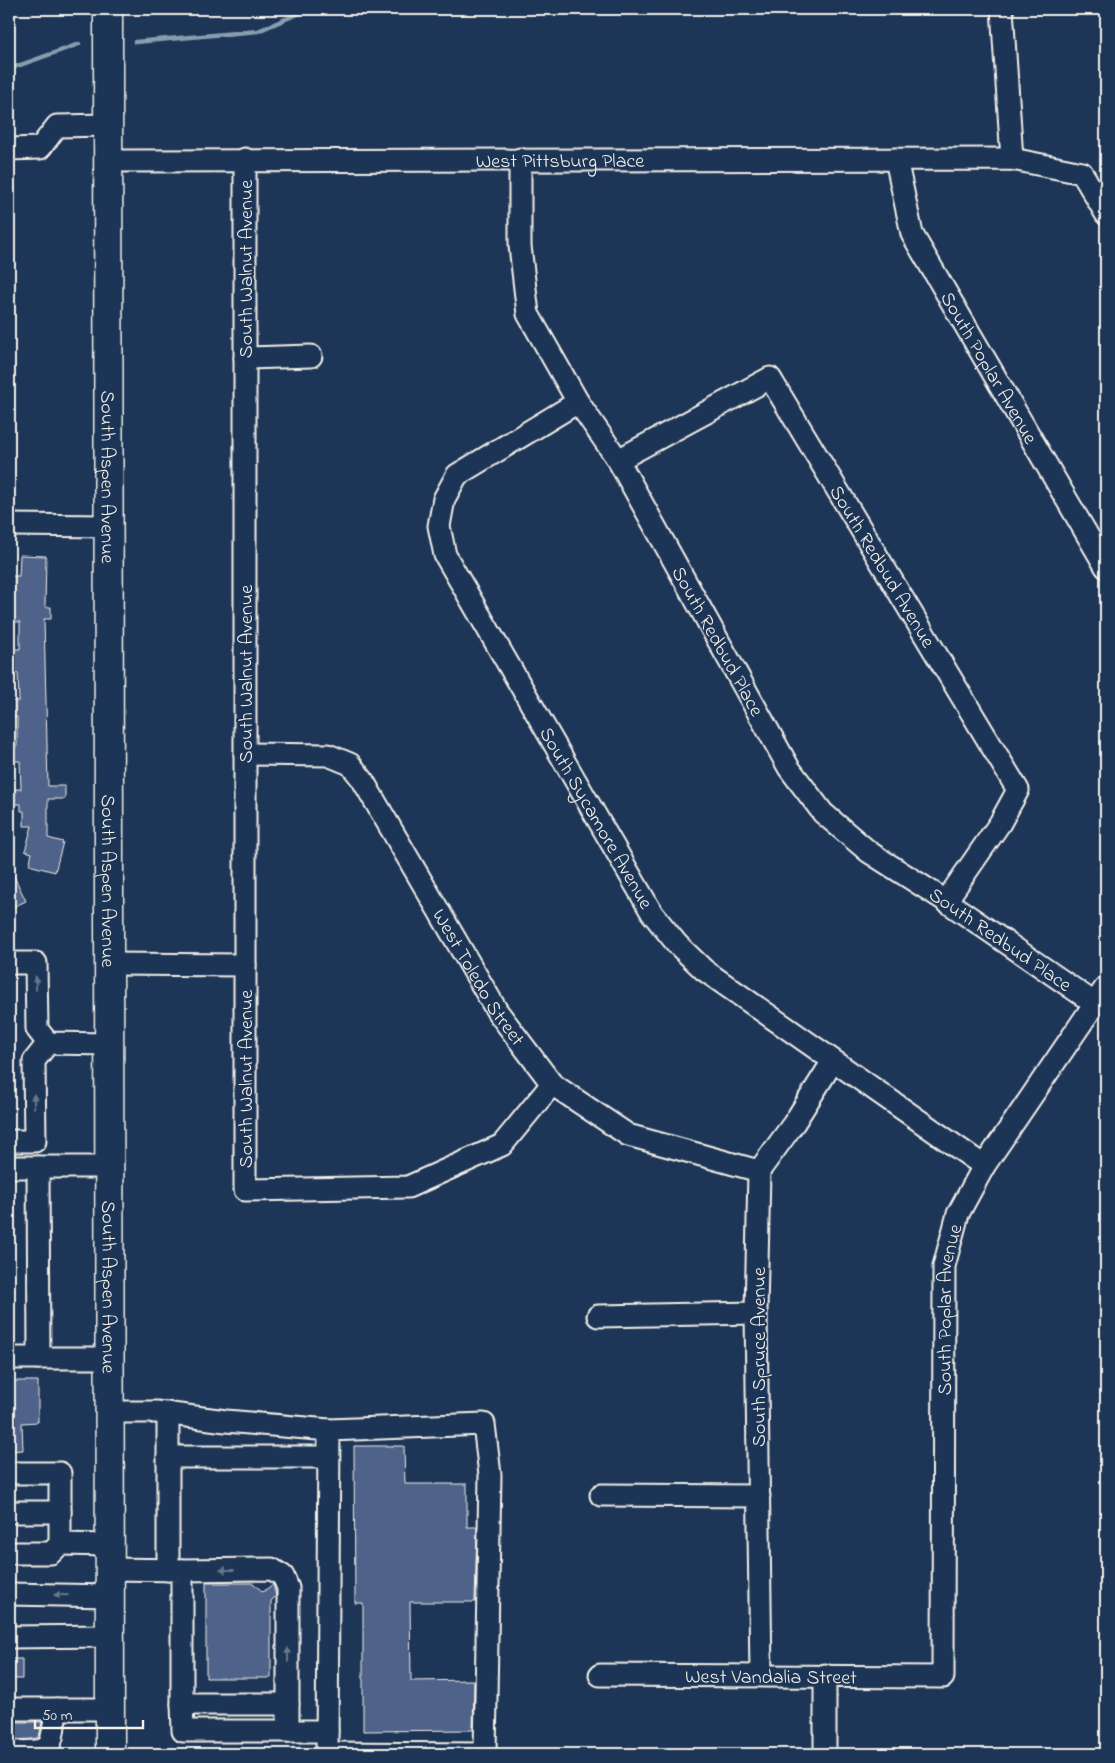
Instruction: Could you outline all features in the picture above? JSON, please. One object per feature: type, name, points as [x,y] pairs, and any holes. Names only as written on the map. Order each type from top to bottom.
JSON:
[{"type":"main road","name":"South Aspen Avenue","points":[[108,9],[110,1754]]},
{"type":"street","points":[[1002,9],[1012,159]]},
{"type":"street","points":[[9,149],[40,148],[57,126],[108,125]]},
{"type":"street","name":"West Pittsburg Place","points":[[108,161],[244,159],[1012,159],[1082,174],[1106,214]]},
{"type":"street","name":"South Walnut Avenue","points":[[244,159],[245,1190],[408,1186],[502,1145],[552,1084]]},
{"type":"street","name":"South Redbud Place","points":[[520,159],[520,246],[528,314],[578,402],[618,460],[789,768],[823,813],[869,852],[1100,995]]},
{"type":"street","name":"South Poplar Avenue","points":[[896,159],[912,234],[1106,568]]},
{"type":"street","points":[[245,358],[311,356]]},
{"type":"street","name":"South Redbud Avenue","points":[[618,460],[770,378],[1018,790],[1000,823],[946,901]]},
{"type":"street","name":"South Sycamore Avenue","points":[[578,402],[457,474],[444,499],[439,526],[445,555],[652,913],[677,944],[704,970],[984,1166]]},
{"type":"street","points":[[9,525],[108,526]]},
{"type":"street","name":"West Toledo Street","points":[[245,754],[328,755],[350,764],[362,779],[497,1011],[552,1084],[628,1135],[759,1171]]},
{"type":"street","points":[[9,963],[36,963],[42,1036],[34,1061],[35,1141],[9,1141]]},
{"type":"street","points":[[108,964],[245,965]]},
{"type":"street","name":"South Poplar Avenue","points":[[943,1677],[944,1266],[958,1214],[984,1166],[1100,995]]},
{"type":"street","points":[[42,1036],[108,1044]]},
{"type":"street","points":[[759,1171],[794,1123],[833,1061]]},
{"type":"street","points":[[9,1167],[108,1167]]},
{"type":"street","points":[[38,1167],[39,1358]]},
{"type":"street","name":"South Spruce Avenue","points":[[759,1171],[756,1313],[761,1675]]},
{"type":"street","points":[[598,1316],[756,1313]]},
{"type":"street","points":[[9,1358],[110,1358]]},
{"type":"street","points":[[110,1412],[168,1414],[329,1430],[484,1424],[490,1475],[485,1754],[327,1753],[329,1430]]},
{"type":"street","points":[[168,1414],[168,1457],[183,1730],[327,1731]]},
{"type":"street","points":[[168,1457],[328,1457]]},
{"type":"street","points":[[9,1473],[60,1473],[60,1544],[51,1553],[9,1553]]},
{"type":"street","points":[[601,1495],[759,1496]]},
{"type":"street","points":[[9,1512],[60,1512]]},
{"type":"street","points":[[60,1544],[110,1557],[175,1570],[272,1570],[283,1576],[288,1588],[288,1731]]},
{"type":"street","points":[[9,1594],[110,1596]]},
{"type":"street","points":[[9,1637],[110,1636]]},
{"type":"street","name":"West Vandalia Street","points":[[600,1675],[943,1677]]},
{"type":"street","points":[[825,1675],[825,1754]]},
{"type":"street","points":[[182,1704],[288,1704]]},
{"type":"street","points":[[9,1752],[35,1752],[45,1750],[50,1746],[53,1740],[56,1709]]},
{"type":"street","points":[[9,1710],[110,1709]]},
{"type":"building","points":[[20,555],[46,556],[45,607],[51,607],[51,619],[44,619],[48,786],[65,786],[65,799],[48,799],[48,838],[63,842],[55,872],[29,865],[32,853],[25,851],[32,826],[24,826],[24,811],[21,811],[21,804],[15,804],[15,789],[21,789],[20,761],[11,761],[11,746],[17,746],[17,717],[11,717],[11,701],[19,701],[18,673],[10,674],[10,649],[20,649],[20,622],[10,622],[11,576],[19,576]]},
{"type":"building","points":[[9,866],[26,901],[9,909]]},
{"type":"building","points":[[9,1381],[38,1381],[38,1422],[22,1423],[23,1450],[9,1451]]},
{"type":"building","points":[[354,1446],[404,1446],[405,1484],[467,1484],[467,1527],[477,1527],[475,1602],[410,1602],[411,1681],[474,1680],[473,1730],[363,1731],[363,1603],[355,1603]]},
{"type":"building","points":[[206,1583],[253,1583],[263,1592],[273,1584],[276,1596],[271,1601],[271,1678],[206,1678]]},
{"type":"building","points":[[9,1659],[22,1659],[22,1679],[9,1679]]},
{"type":"building","points":[[9,1722],[42,1722],[39,1737],[9,1740]]},
{"type":"waterway","points":[[135,42],[258,31],[309,9]]},
{"type":"waterway","points":[[9,69],[79,44]]}]
